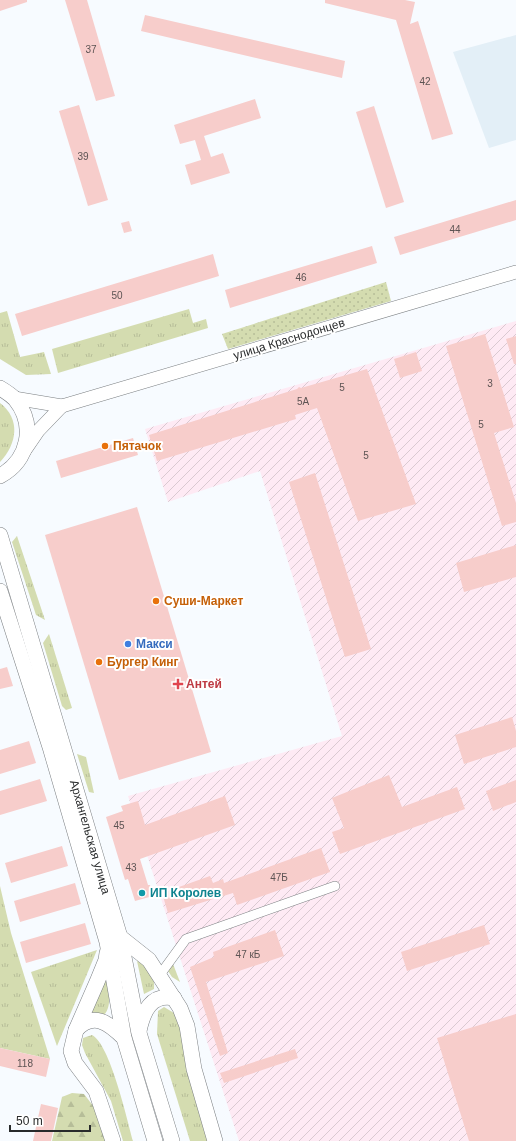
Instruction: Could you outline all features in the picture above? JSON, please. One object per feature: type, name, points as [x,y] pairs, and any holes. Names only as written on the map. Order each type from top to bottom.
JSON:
[{"type":"main road","name":"улица Краснодонцев","points":[[14,398],[62,406],[516,272]]},
{"type":"main road","points":[[0,388],[14,398],[24,414],[28,432],[24,450],[18,462],[2,474],[0,489]]},
{"type":"main road","name":"улица Краснодонцев","points":[[24,450],[38,431],[62,406]]},
{"type":"main road","name":"Архангельская улица","points":[[0,535],[139,1034],[172,1141]]},
{"type":"main road","name":"Архангельская улица","points":[[0,591],[113,939],[124,1038],[155,1141]]},
{"type":"main road","points":[[113,1141],[96,1091],[75,1064],[71,1051],[76,1030],[106,960],[113,939],[149,960],[180,1008],[186,1026],[194,1069],[215,1141]]},
{"type":"main road","points":[[139,1034],[142,1016],[147,1007],[159,998],[174,998]]},
{"type":"main road","points":[[76,1030],[84,1022],[96,1020],[106,1023],[124,1038]]},
{"type":"street","points":[[159,976],[186,938],[335,886]]},
{"type":"shaded area","points":[[516,35],[516,140],[489,148],[453,52]]},
{"type":"shaded area","points":[[516,321],[516,1141],[239,1141],[128,796],[342,736],[260,471],[168,502],[145,429]]},
{"type":"green space","points":[[386,282],[391,301],[228,349],[222,334]]},
{"type":"green space","points":[[189,309],[193,323],[206,319],[208,328],[58,373],[52,349]]},
{"type":"green space","points":[[7,311],[20,357],[44,352],[51,374],[26,375],[0,359],[0,313]]},
{"type":"green space","points":[[0,403],[7,409],[11,416],[14,424],[14,432],[10,447],[0,462]]},
{"type":"green space","points":[[17,536],[45,620],[36,615],[12,542]]},
{"type":"green space","points":[[49,634],[72,708],[66,710],[62,706],[43,643]]},
{"type":"green space","points":[[77,754],[86,757],[94,793],[89,792]]},
{"type":"green space","points":[[0,886],[11,933],[50,1059],[0,1048]]},
{"type":"green space","points":[[97,950],[57,1046],[31,972]]},
{"type":"green space","points":[[137,961],[151,972],[154,979],[154,989],[144,994]]},
{"type":"green space","points":[[173,964],[180,982],[172,977],[168,971],[170,966]]},
{"type":"green space","points":[[106,977],[109,991],[107,1011],[104,1015],[87,1016]]},
{"type":"green space","points":[[164,1007],[174,1013],[182,1028],[210,1141],[190,1141],[157,1034],[158,1011]]},
{"type":"green space","points":[[92,1035],[99,1041],[111,1067],[133,1141],[123,1141],[111,1101],[85,1053],[82,1045],[83,1038]]},
{"type":"green space","points":[[72,1093],[84,1094],[94,1107],[106,1141],[52,1141],[62,1097]]},
{"type":"building","points":[[0,0],[27,0],[27,2],[0,11]]},
{"type":"building","points":[[65,0],[87,0],[115,96],[96,101]]},
{"type":"building","points":[[325,0],[405,0],[415,2],[410,24],[418,21],[453,134],[432,140],[396,20],[325,3]]},
{"type":"building","points":[[145,15],[345,61],[342,78],[141,31]]},
{"type":"building","points":[[255,99],[261,118],[204,136],[211,157],[223,153],[230,173],[191,185],[185,165],[201,160],[195,140],[180,144],[174,125]]},
{"type":"building","points":[[79,105],[108,200],[88,206],[59,111]]},
{"type":"building","points":[[374,106],[404,202],[386,208],[356,112]]},
{"type":"building","points":[[516,200],[516,220],[400,255],[394,237]]},
{"type":"building","points":[[129,221],[132,231],[124,233],[121,223]]},
{"type":"building","points":[[372,246],[377,263],[230,308],[225,290]]},
{"type":"building","points":[[213,254],[219,276],[22,336],[15,314]]},
{"type":"building","points":[[485,334],[514,427],[494,433],[516,503],[516,522],[502,526],[446,346]]},
{"type":"building","points":[[516,336],[516,364],[514,364],[506,339]]},
{"type":"building","points":[[416,352],[422,371],[400,378],[394,359]]},
{"type":"building","points":[[367,369],[416,504],[358,521],[317,408],[295,415],[296,419],[157,461],[149,435],[297,389],[299,387],[301,388]]},
{"type":"building","points":[[133,438],[138,455],[61,478],[56,461]]},
{"type":"building","points":[[315,473],[371,649],[345,657],[289,482]]},
{"type":"building","name":"Макси","points":[[137,507],[211,752],[119,780],[45,535]]},
{"type":"building","points":[[516,545],[516,577],[464,592],[456,563]]},
{"type":"building","points":[[7,667],[13,686],[0,689],[0,669]]},
{"type":"building","points":[[512,717],[516,731],[516,747],[464,764],[455,735]]},
{"type":"building","points":[[29,741],[36,763],[0,774],[0,750]]},
{"type":"building","points":[[389,775],[402,807],[457,787],[465,809],[340,854],[332,832],[344,828],[332,798]]},
{"type":"building","points":[[40,779],[47,801],[0,815],[0,791]]},
{"type":"building","points":[[516,780],[516,802],[493,811],[486,791]]},
{"type":"building","points":[[225,796],[235,825],[140,859],[153,896],[135,901],[128,879],[125,880],[106,817],[123,811],[121,806],[138,801],[145,825]]},
{"type":"building","points":[[62,846],[68,866],[11,883],[5,863]]},
{"type":"building","points":[[321,848],[330,872],[237,905],[233,893],[168,913],[162,893],[210,876],[213,883],[223,879],[224,883]]},
{"type":"building","points":[[75,883],[81,904],[20,922],[14,901]]},
{"type":"building","points":[[85,923],[91,944],[26,963],[20,942]]},
{"type":"building","points":[[484,925],[490,944],[407,971],[401,952]]},
{"type":"building","points":[[275,930],[284,956],[206,982],[228,1053],[220,1056],[190,967],[214,957],[213,952]]},
{"type":"building","points":[[516,1014],[516,1141],[469,1141],[437,1038]]},
{"type":"building","points":[[0,1048],[50,1059],[46,1077],[0,1066]]},
{"type":"building","points":[[295,1049],[298,1058],[224,1083],[220,1073]]},
{"type":"building","points":[[41,1104],[58,1108],[51,1141],[33,1141]]},
{"type":"place","name":"Пятачок","points":[[105,446]]},
{"type":"place","name":"Суши-Маркет","points":[[156,601]]},
{"type":"place","name":"Макси","points":[[128,644]]},
{"type":"place","name":"Бургер Кинг","points":[[99,662]]},
{"type":"place","name":"Антей","points":[[178,684]]},
{"type":"place","name":"ИП Королев","points":[[142,893]]}]
